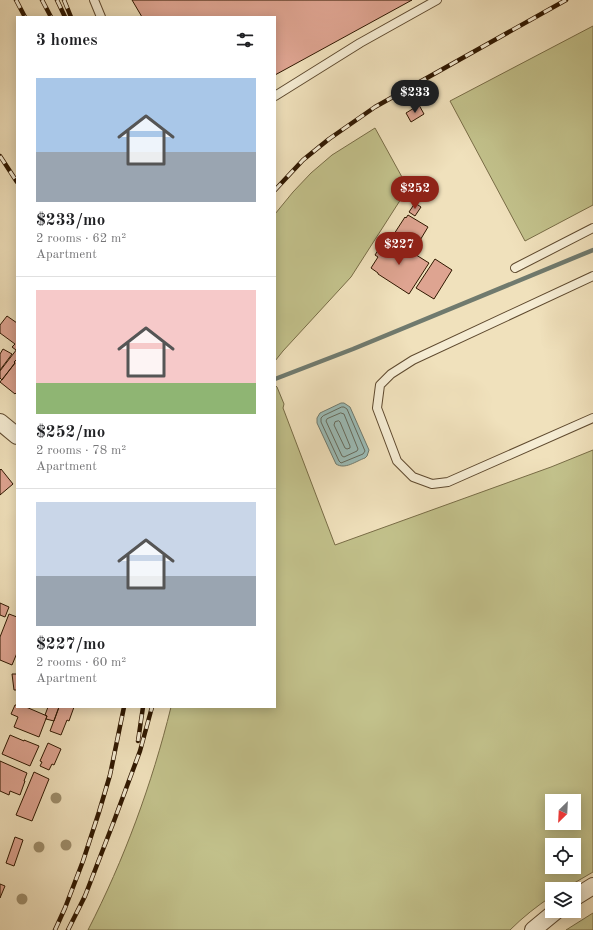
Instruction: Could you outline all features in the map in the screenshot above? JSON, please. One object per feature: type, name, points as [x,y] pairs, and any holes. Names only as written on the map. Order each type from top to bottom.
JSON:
[{"type":"street","points":[[0,422],[16,435]]},
{"type":"street","points":[[581,894],[593,886]]},
{"type":"street","points":[[533,930],[548,918]]},
{"type":"lane","points":[[94,0],[102,16]]},
{"type":"lane","points":[[276,95],[360,43],[437,0]]},
{"type":"lane","points":[[515,268],[593,228]]},
{"type":"lane","points":[[593,276],[413,360],[391,374],[380,385],[377,408],[397,461],[413,477],[432,484],[448,482],[593,418]]},
{"type":"shaded area","points":[[593,26],[593,205],[525,241],[450,101]]},
{"type":"shaded area","points":[[375,128],[408,188],[351,277],[276,360],[276,213],[311,173],[332,155]]},
{"type":"shaded area","points":[[276,386],[284,404],[283,408],[335,545],[551,467],[593,450],[593,872],[576,882],[545,882],[545,901],[510,930],[88,930],[125,849],[155,764],[171,708],[276,708]]},
{"type":"shaded area","points":[[593,913],[593,930],[566,930]]},
{"type":"water","points":[[344,403],[350,407],[369,450],[365,458],[347,466],[339,466],[336,464],[317,423],[317,418],[320,413]]},
{"type":"building","points":[[132,0],[412,0],[276,74],[276,16],[141,16]]},
{"type":"building","points":[[419,105],[424,114],[411,122],[406,113]]},
{"type":"building","points":[[415,203],[421,207],[415,216],[409,212]]},
{"type":"building","points":[[408,215],[428,227],[416,247],[412,244],[411,246],[394,234],[405,217],[406,218]]},
{"type":"building","points":[[386,238],[396,244],[397,243],[429,263],[409,294],[371,268],[378,257],[375,255]]},
{"type":"building","points":[[435,259],[452,270],[434,299],[416,288]]},
{"type":"building","points":[[7,316],[16,322],[16,350],[12,347],[15,344],[0,333],[0,325]]},
{"type":"building","points":[[3,349],[12,354],[0,370],[0,354]]},
{"type":"building","points":[[16,350],[15,363],[2,380],[0,378],[0,371]]},
{"type":"building","points":[[16,360],[15,394],[0,382],[15,363],[14,362]]},
{"type":"building","points":[[1,469],[13,484],[0,495],[0,470]]},
{"type":"building","points":[[0,603],[9,607],[5,617],[0,615]]},
{"type":"building","points":[[9,614],[16,617],[16,655],[12,665],[0,660],[0,637]]},
{"type":"building","points":[[12,674],[16,674],[16,690],[14,690]]},
{"type":"building","points":[[16,705],[16,708],[28,708],[47,716],[39,737],[14,727],[18,717],[11,714]]},
{"type":"building","points":[[48,708],[59,708],[54,721],[46,719],[47,716],[45,715]]},
{"type":"building","points":[[59,708],[74,708],[69,721],[67,720],[61,735],[50,731]]},
{"type":"building","points":[[10,735],[39,746],[30,766],[2,754]]},
{"type":"building","points":[[48,743],[61,749],[54,765],[52,764],[49,770],[40,766],[42,762],[40,761]]},
{"type":"building","points":[[0,761],[27,773],[20,795],[10,791],[9,795],[0,791]]},
{"type":"building","points":[[34,772],[49,779],[32,821],[16,815]]},
{"type":"building","points":[[15,837],[23,840],[14,866],[6,863]]},
{"type":"building","points":[[0,884],[5,886],[0,898]]},
{"type":"waterway","points":[[276,379],[353,349],[593,250]]},
{"type":"railway","points":[[16,0],[24,16]]},
{"type":"railway","points":[[42,0],[50,16]]},
{"type":"railway","points":[[57,0],[65,16]]},
{"type":"railway","points":[[64,0],[71,16]]},
{"type":"railway","points":[[276,189],[303,160],[329,139],[375,107],[566,0]]},
{"type":"railway","points":[[0,156],[16,180]]},
{"type":"railway","points":[[55,930],[83,861],[99,812],[110,775],[124,708]]},
{"type":"railway","points":[[138,741],[143,708]]},
{"type":"railway","points":[[68,930],[85,896],[114,821],[140,751],[152,708]]}]
